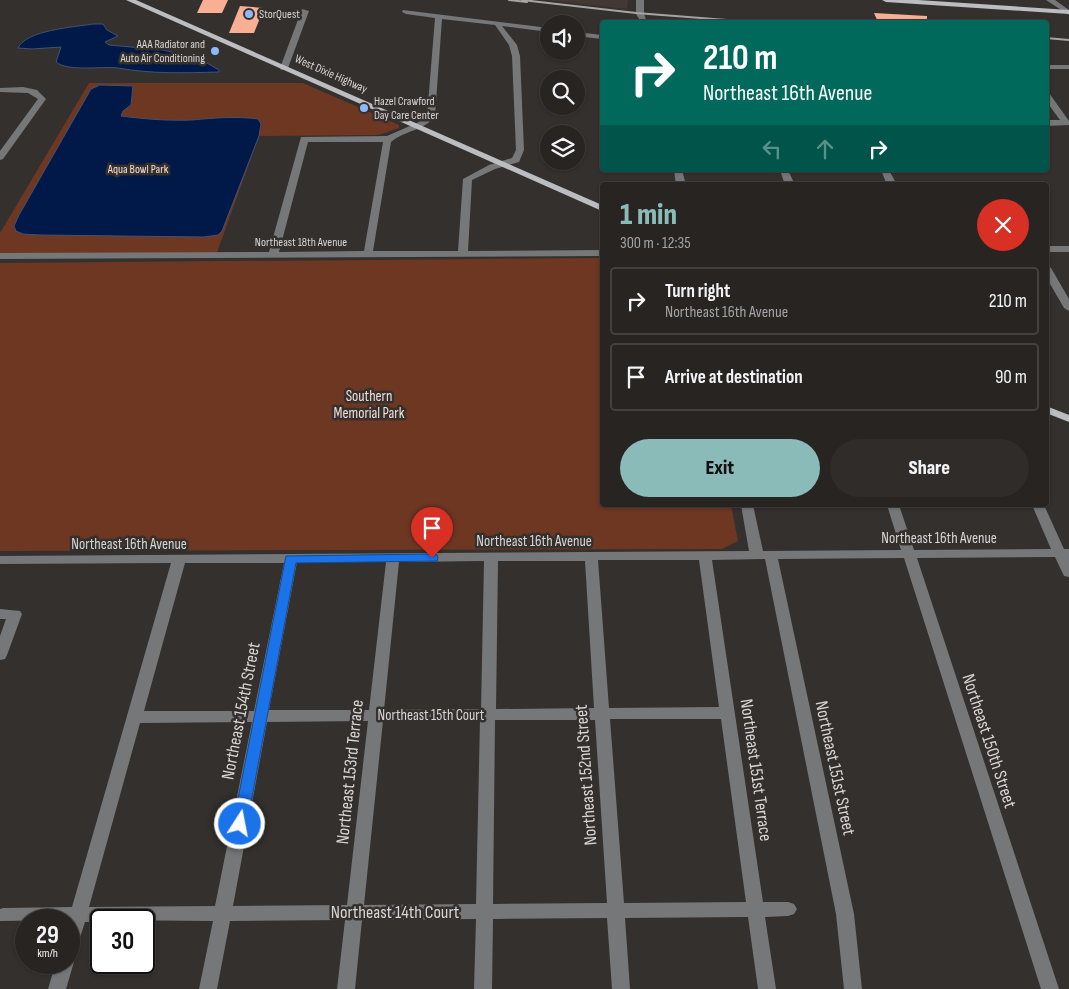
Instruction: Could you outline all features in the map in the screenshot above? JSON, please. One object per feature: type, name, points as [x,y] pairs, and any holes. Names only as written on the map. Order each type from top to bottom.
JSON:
[{"type":"main road","name":"West Dixie Highway","points":[[130,0],[600,207]]},
{"type":"main road","points":[[886,0],[1060,3]]},
{"type":"main road","points":[[958,2],[1069,11]]},
{"type":"main road","points":[[1049,410],[1069,419]]},
{"type":"street","points":[[1050,0],[1060,3],[1069,11]]},
{"type":"street","points":[[640,2],[640,13],[645,20]]},
{"type":"street","points":[[284,68],[304,11]]},
{"type":"street","points":[[406,12],[540,29]]},
{"type":"street","points":[[273,255],[304,139],[389,139],[428,120],[431,116],[439,16]]},
{"type":"street","points":[[463,254],[468,180],[484,170],[518,158],[520,150],[516,56],[513,45],[498,26],[499,24]]},
{"type":"street","points":[[585,35],[600,37]]},
{"type":"street","points":[[1049,67],[1069,68]]},
{"type":"street","points":[[0,90],[33,91],[39,94],[42,99],[0,157]]},
{"type":"street","points":[[1049,99],[1066,123],[1049,123]]},
{"type":"street","points":[[368,254],[386,144],[389,139]]},
{"type":"street","points":[[1049,249],[1069,249]]},
{"type":"street","name":"Northeast 18th Avenue","points":[[0,256],[600,253]]},
{"type":"street","points":[[1049,273],[1069,308]]},
{"type":"street","name":"Northeast 151st Street","points":[[748,507],[764,556],[844,914],[853,989]]},
{"type":"street","name":"Northeast 150th Street","points":[[894,507],[1050,989]]},
{"type":"street","points":[[1039,507],[1064,553],[1069,574]]},
{"type":"street","name":"Northeast 16th Avenue","points":[[0,560],[705,557],[1064,553]]},
{"type":"street","points":[[483,989],[491,557]]},
{"type":"street","name":"Northeast 152nd Street","points":[[591,557],[621,989]]},
{"type":"street","name":"Northeast 151st Terrace","points":[[705,557],[766,989]]},
{"type":"street","name":"Northeast 154th Street","points":[[208,989],[291,559]]},
{"type":"street","name":"Northeast 153rd Terrace","points":[[346,989],[393,559]]},
{"type":"street","points":[[79,909],[179,560]]},
{"type":"street","points":[[0,614],[16,614],[0,655]]},
{"type":"street","name":"Northeast 15th Court","points":[[134,717],[728,714]]},
{"type":"street","name":"Northeast 14th Court","points":[[80,914],[788,909]]},
{"type":"street","name":"Northeast 14th Court","points":[[3,914],[15,914]]},
{"type":"street","points":[[57,989],[61,974]]},
{"type":"shaded area","points":[[546,0],[628,0],[627,9]]},
{"type":"green space","name":"Aqua Bowl Park","points":[[89,83],[303,83],[399,125],[399,128],[378,135],[259,136],[216,255],[0,256],[0,233]]},
{"type":"green space","name":"Southern Memorial Park","points":[[600,258],[600,507],[731,507],[738,541],[722,549],[0,551],[0,263]]},
{"type":"water","points":[[103,24],[107,30],[118,36],[105,42],[109,45],[163,50],[200,59],[219,70],[219,72],[168,73],[111,68],[68,67],[56,62],[61,47],[18,48],[23,42],[40,33]]},
{"type":"water","name":"Aqua Bowl Park","points":[[100,85],[133,86],[131,105],[123,111],[121,116],[174,120],[233,117],[258,119],[261,124],[259,136],[222,231],[218,235],[204,237],[40,235],[23,234],[16,231],[14,226],[19,215],[91,89]]},
{"type":"building","points":[[203,0],[228,0],[222,13],[197,13]]},
{"type":"building","name":"StorQuest","points":[[240,6],[264,8],[254,33],[229,33]]},
{"type":"building","points":[[874,13],[927,16],[927,20],[877,20]]},
{"type":"railway","points":[[509,0],[527,2]]},
{"type":"railway","points":[[522,0],[636,13],[727,20]]},
{"type":"railway","points":[[1049,38],[1069,40]]},
{"type":"place","name":"StorQuest","points":[[249,14]]},
{"type":"place","name":"AAA Radiator and Auto Air Conditioning","points":[[215,51]]},
{"type":"place","name":"Hazel Crawford Day Care Center","points":[[364,108]]},
{"type":"route","points":[[240,824],[291,559],[432,558]]}]
